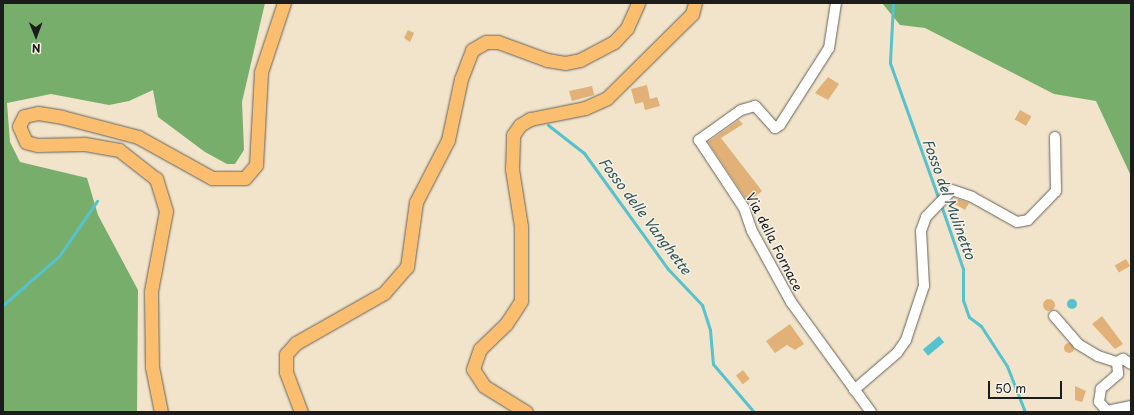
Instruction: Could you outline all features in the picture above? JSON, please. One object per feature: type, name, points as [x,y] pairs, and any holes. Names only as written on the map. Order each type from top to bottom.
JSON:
[{"type":"main road","points":[[161,412],[152,367],[150,291],[166,210],[156,179],[119,150],[84,144],[37,145],[26,142],[19,126],[24,116],[31,114],[62,117],[138,137],[212,178],[245,178],[256,166],[261,72],[284,3]]},
{"type":"main road","points":[[301,412],[286,372],[286,354],[296,343],[384,293],[407,267],[416,202],[448,140],[461,79],[472,50],[479,44],[498,42],[547,60],[565,63],[580,60],[614,42],[627,28],[638,3]]},
{"type":"main road","points":[[526,412],[484,386],[474,369],[480,349],[506,324],[521,301],[521,226],[512,169],[513,135],[520,125],[530,119],[585,108],[607,98],[692,14],[695,3]]},
{"type":"street","name":"Via della Fornace","points":[[836,3],[829,48],[780,125],[775,128],[755,106],[741,110],[699,140],[744,208],[752,231],[790,302],[871,412]]},
{"type":"street","points":[[854,390],[897,353],[906,340],[924,286],[922,224],[936,206],[952,190],[959,190],[1017,222],[1028,220],[1056,192],[1055,137]]},
{"type":"street","points":[[1054,316],[1078,344],[1098,356],[1117,362],[1123,359],[1131,364]]},
{"type":"street","points":[[1117,362],[1118,374],[1101,389],[1099,402],[1107,411],[1131,406]]},
{"type":"green space","points":[[3,3],[265,3],[242,102],[244,150],[235,164],[227,164],[205,152],[158,117],[153,90],[129,101],[109,105],[51,94],[7,103],[10,142],[20,162],[87,178],[98,215],[138,290],[137,412],[3,412]]},
{"type":"green space","points":[[882,3],[1131,3],[1131,176],[1096,101],[1054,94],[925,28],[900,25]]},
{"type":"water","points":[[1070,299],[1074,299],[1076,300],[1076,308],[1070,309],[1067,306],[1067,302]]},
{"type":"water","points":[[939,336],[944,342],[928,356],[923,349]]},
{"type":"building","points":[[408,30],[414,33],[410,42],[404,38]]},
{"type":"building","points":[[828,77],[839,84],[828,100],[815,93]]},
{"type":"building","points":[[647,85],[650,99],[657,97],[660,106],[645,110],[643,102],[635,104],[631,89]]},
{"type":"building","points":[[592,86],[594,95],[572,101],[569,91]]},
{"type":"building","points":[[1020,110],[1031,116],[1026,126],[1015,120]]},
{"type":"building","points":[[739,120],[743,124],[721,138],[762,191],[748,202],[708,142]]},
{"type":"building","points":[[958,199],[969,203],[965,210],[955,204]]},
{"type":"building","points":[[1126,259],[1130,266],[1119,272],[1115,266]]},
{"type":"building","points":[[1047,299],[1051,299],[1055,305],[1051,311],[1047,311],[1043,307],[1043,303]]},
{"type":"building","points":[[1102,316],[1123,344],[1115,349],[1092,324]]},
{"type":"building","points":[[790,324],[804,344],[795,350],[787,345],[775,353],[766,341]]},
{"type":"building","points":[[1067,343],[1071,343],[1073,344],[1073,352],[1067,353],[1064,350],[1064,346]]},
{"type":"building","points":[[743,370],[750,379],[743,384],[736,376]]},
{"type":"building","points":[[1075,386],[1086,391],[1082,402],[1075,400]]},
{"type":"waterway","name":"Fosso del Mulinetto","points":[[893,3],[890,63],[939,200]]},
{"type":"waterway","name":"Fosso delle Vanghette","points":[[548,125],[584,153],[668,269],[702,305],[710,330],[713,364],[754,412]]},
{"type":"waterway","points":[[3,305],[59,256],[97,201]]},
{"type":"waterway","name":"Fosso del Mulinetto","points":[[941,205],[963,269],[963,300],[969,317],[981,326],[1007,366],[1025,412]]}]
